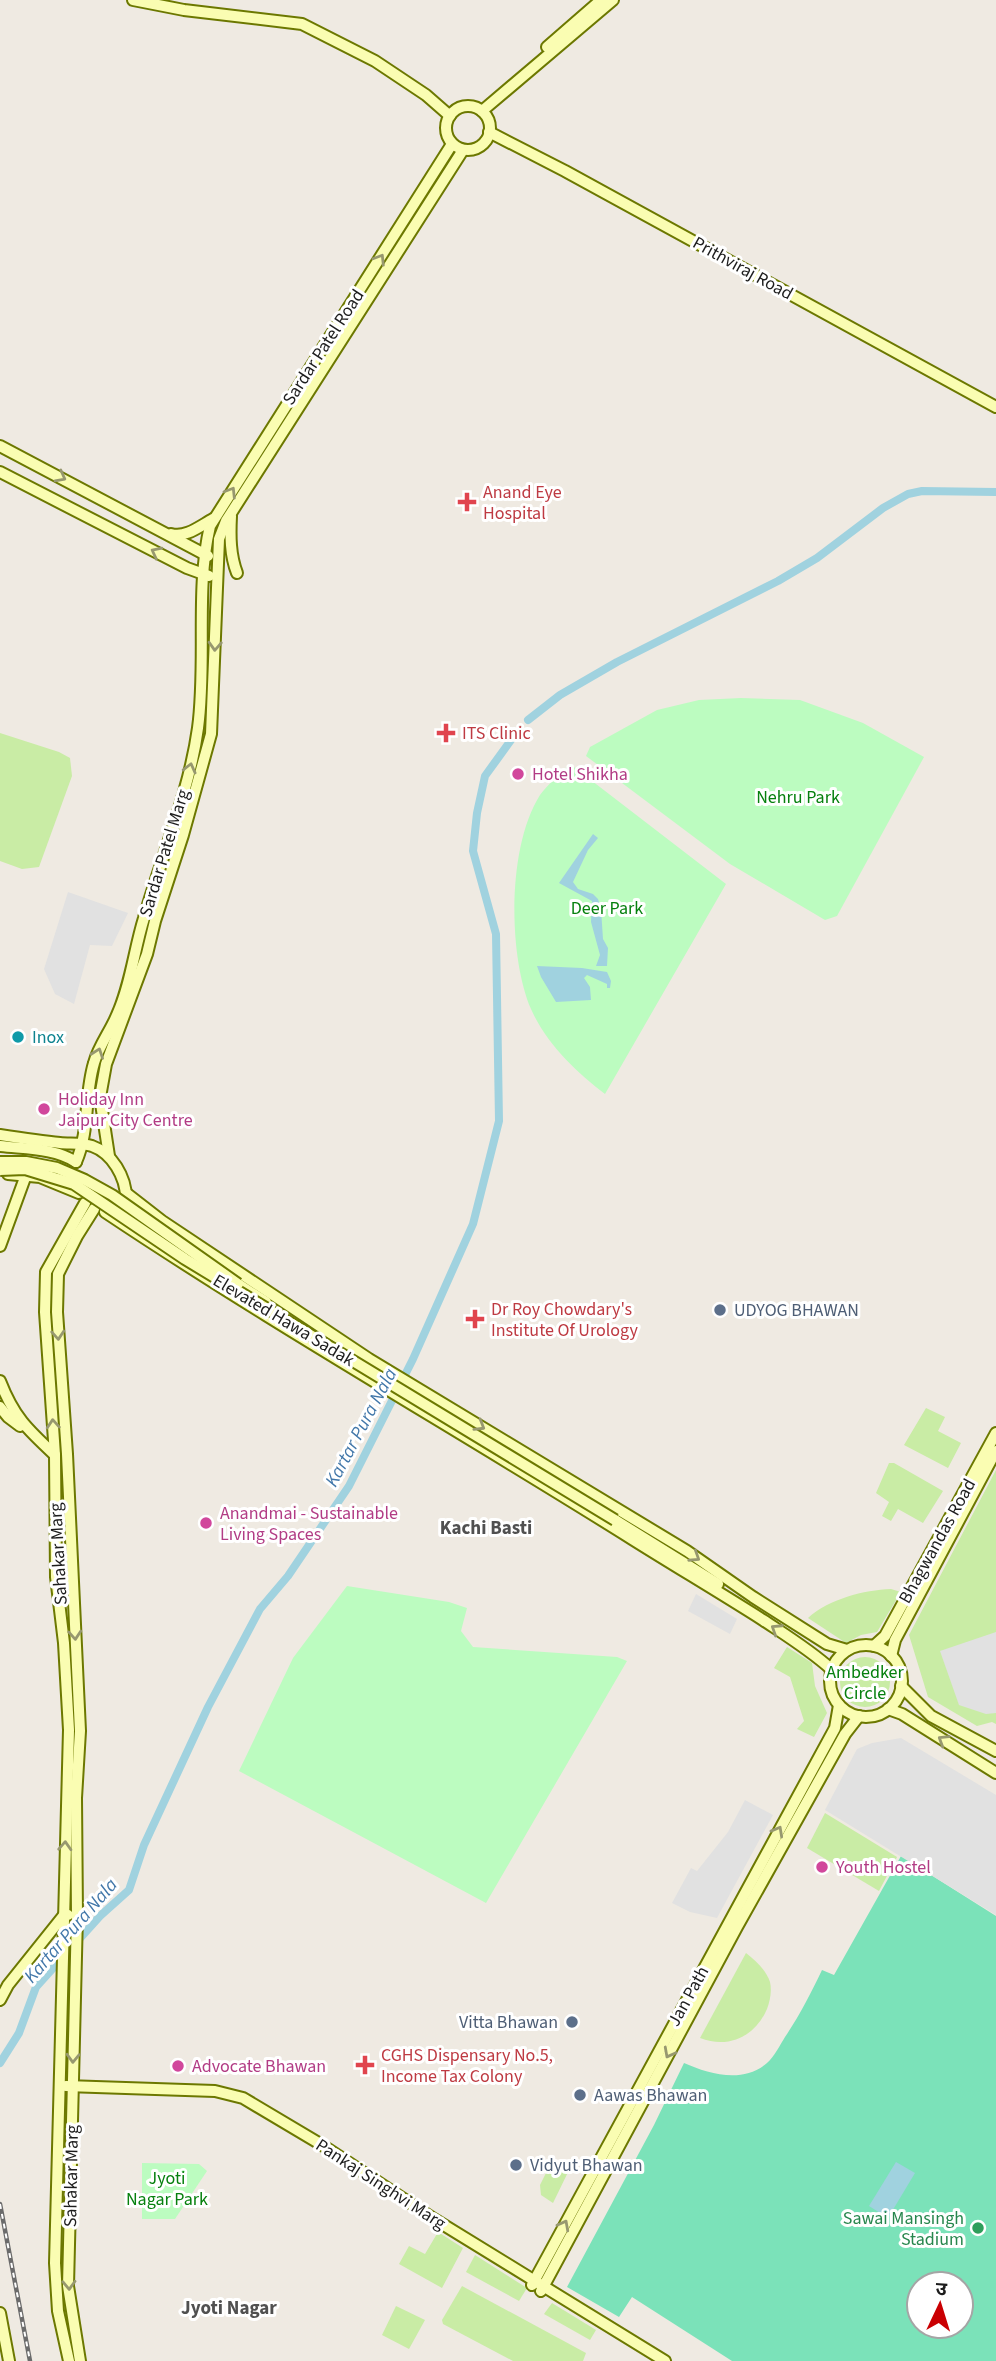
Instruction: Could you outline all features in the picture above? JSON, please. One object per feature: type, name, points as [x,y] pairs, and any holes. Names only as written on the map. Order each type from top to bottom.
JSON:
[{"type":"street","points":[[133,0],[184,10],[302,24],[375,61],[426,95],[450,116]]},
{"type":"street","points":[[479,110],[601,0]]},
{"type":"street","points":[[479,110],[490,129],[480,147],[471,150],[457,147],[446,127],[450,116],[461,107],[479,110],[613,0]]},
{"type":"street","name":"Prithviraj Road","points":[[490,129],[770,276],[996,401]]},
{"type":"street","name":"Prithviraj Road","points":[[490,129],[996,408]]},
{"type":"street","name":"Sardar Patel Road","points":[[203,553],[215,517],[295,402],[457,147]]},
{"type":"street","name":"Sardar Patel Road","points":[[109,1156],[100,1097],[106,1064],[148,954],[155,920],[183,835],[211,734],[219,539],[231,513],[295,402]]},
{"type":"street","points":[[0,446],[217,560]]},
{"type":"street","points":[[0,472],[187,568],[219,578]]},
{"type":"street","points":[[231,513],[230,539],[237,573]]},
{"type":"street","points":[[161,532],[179,536],[215,517]]},
{"type":"street","name":"Sardar Patel Marg","points":[[76,1162],[83,1144],[88,1087],[94,1063],[117,1015],[136,959],[143,921],[191,763],[198,727],[203,553]]},
{"type":"street","points":[[0,1135],[92,1146],[109,1156],[117,1168],[126,1192],[125,1202],[113,1213],[91,1204],[76,1162],[67,1156],[0,1146]]},
{"type":"street","name":"Elevated Hawa Sadak","points":[[0,1162],[26,1162],[57,1168],[85,1180],[112,1195],[237,1284],[309,1330],[342,1349],[369,1359]]},
{"type":"street","name":"Elevated Hawa Sadak","points":[[0,1172],[24,1169],[55,1176],[74,1184],[185,1259],[734,1595],[736,1603]]},
{"type":"street","points":[[0,1172],[40,1177],[91,1204],[377,1385],[540,1481],[736,1603],[806,1648],[831,1669]]},
{"type":"street","points":[[0,1246],[26,1175]]},
{"type":"street","points":[[126,1192],[162,1221],[369,1359],[687,1551],[827,1644],[847,1650]]},
{"type":"street","name":"Sahakar Marg","points":[[69,2361],[58,2311],[55,2263],[69,1730],[64,1643],[56,1577],[55,1455],[45,1312],[46,1272],[91,1204]]},
{"type":"street","name":"Sahakar Marg","points":[[80,2361],[68,2286],[76,1989],[75,1862],[80,1731],[57,1303],[58,1275],[91,1204]]},
{"type":"street","points":[[0,1208],[13,1211]]},
{"type":"street","points":[[0,1381],[10,1407],[26,1428],[55,1455]]},
{"type":"street","points":[[0,1406],[8,1417],[26,1428]]},
{"type":"street","name":"Bhagwandas Road","points":[[874,1646],[885,1636],[996,1433]]},
{"type":"street","name":"Bhagwandas Road","points":[[891,1656],[895,1640],[996,1451]]},
{"type":"street","points":[[864,1645],[874,1646],[891,1656],[898,1665],[901,1686],[895,1702],[888,1709],[871,1717],[847,1712],[839,1705],[830,1688],[831,1669],[847,1650],[864,1645]]},
{"type":"street","points":[[901,1686],[932,1716],[996,1751]]},
{"type":"street","name":"Jan Path","points":[[538,2286],[835,1728],[839,1705]]},
{"type":"street","points":[[888,1709],[902,1714],[996,1773]]},
{"type":"street","name":"Jan Path","points":[[538,2286],[845,1734],[859,1716]]},
{"type":"street","points":[[0,2000],[4,1982],[64,1914],[77,1915]]},
{"type":"street","name":"Pankaj Singhvi Marg","points":[[60,2090],[214,2097],[239,2103],[415,2209],[654,2361]]},
{"type":"street","name":"Pankaj Singhvi Marg","points":[[538,2286],[665,2361]]},
{"type":"street","points":[[0,2313],[9,2361]]},
{"type":"green space","name":"Nehru Park","points":[[699,700],[800,700],[863,723],[924,757],[837,916],[825,920],[730,864],[586,756],[590,747],[657,710]]},
{"type":"green space","points":[[0,733],[70,758],[72,776],[39,867],[22,869],[0,861]]},
{"type":"green space","name":"Deer Park","points":[[570,764],[726,884],[605,1094],[553,1045],[537,1022],[523,986],[518,960],[514,901],[521,843],[529,817],[540,795]]},
{"type":"green space","points":[[926,1408],[945,1417],[938,1431],[961,1443],[948,1468],[904,1445]]},
{"type":"green space","points":[[889,1463],[894,1463],[943,1491],[923,1523],[898,1509],[891,1521],[882,1516],[889,1502],[876,1493]]},
{"type":"green space","points":[[996,1470],[996,1724],[992,1722],[977,1726],[928,1697],[909,1635]]},
{"type":"green space","points":[[347,1586],[449,1602],[467,1608],[461,1631],[473,1647],[617,1657],[627,1661],[486,1903],[239,1771],[293,1658]]},
{"type":"green space","points":[[891,1589],[901,1592],[877,1632],[861,1635],[846,1643],[808,1618],[816,1611],[847,1597]]},
{"type":"green space","points":[[787,1647],[812,1663],[815,1686],[827,1713],[814,1737],[797,1729],[804,1721],[790,1677],[774,1668]]},
{"type":"green space","name":"Ambedker Circle","points":[[865,1657],[882,1665],[890,1682],[882,1699],[865,1707],[848,1699],[840,1682],[848,1665]]},
{"type":"green space","points":[[825,1813],[897,1857],[879,1891],[807,1848]]},
{"type":"green space","points":[[901,1856],[996,1916],[996,2361],[732,2361],[632,2297],[619,2317],[567,2287],[654,2125],[684,2063],[704,2071],[726,2075],[758,2069],[777,2051],[822,1970],[834,1975]]},
{"type":"green space","points":[[746,1953],[763,1970],[770,1982],[770,1999],[762,2019],[740,2038],[721,2042],[700,2038]]},
{"type":"green space","points":[[561,2160],[572,2164],[553,2203],[541,2195],[540,2185],[551,2163]]},
{"type":"green space","name":"Jyoti Nagar Park","points":[[142,2163],[199,2164],[207,2171],[175,2219],[142,2219]]},
{"type":"green space","points":[[438,2232],[463,2248],[442,2288],[399,2264],[409,2246],[425,2254]]},
{"type":"green space","points":[[475,2255],[527,2288],[519,2301],[466,2272]]},
{"type":"green space","points":[[462,2286],[586,2353],[583,2361],[513,2361],[443,2324],[442,2320]]},
{"type":"green space","points":[[552,2303],[596,2330],[590,2340],[544,2314]]},
{"type":"green space","points":[[396,2306],[425,2320],[409,2349],[382,2335]]},
{"type":"shaded area","points":[[68,892],[128,913],[112,946],[90,945],[74,1004],[55,994],[44,969]]},
{"type":"shaded area","points":[[696,1594],[737,1619],[730,1634],[688,1611]]},
{"type":"shaded area","points":[[996,1632],[996,1713],[986,1714],[959,1705],[940,1651]]},
{"type":"shaded area","points":[[901,1738],[996,1795],[996,1915],[825,1810],[857,1749],[872,1743]]},
{"type":"shaded area","points":[[745,1800],[773,1815],[717,1918],[690,1912],[672,1903],[691,1868],[697,1871],[728,1832]]},
{"type":"water","points":[[593,834],[598,838],[588,850],[573,882],[578,889],[593,894],[598,899],[603,939],[608,948],[607,966],[596,966],[600,955],[591,922],[592,901],[559,883]]},
{"type":"water","points":[[537,966],[607,972],[611,981],[610,988],[587,975],[584,978],[590,987],[591,1000],[556,1002]]},
{"type":"water","points":[[896,2162],[915,2173],[888,2218],[869,2206]]},
{"type":"waterway","points":[[528,720],[560,695],[617,662],[778,581],[817,558],[883,508],[908,494],[922,491],[996,492]]},
{"type":"waterway","name":"Kartar Pura Nala","points":[[0,2063],[19,2033],[36,1987],[100,1916],[129,1890],[144,1845],[208,1707],[260,1609],[288,1576],[349,1486],[413,1359],[473,1224],[499,1121],[496,934],[473,851],[485,776],[514,736]]},
{"type":"railway","points":[[0,2204],[30,2361]]},
{"type":"place","name":"Anand Eye Hospital","points":[[467,502]]},
{"type":"place","name":"ITS Clinic","points":[[446,733]]},
{"type":"place","name":"Hotel Shikha","points":[[518,774]]},
{"type":"place","name":"Inox","points":[[18,1037]]},
{"type":"place","name":"Holiday Inn Jaipur City Centre","points":[[44,1109]]},
{"type":"place","name":"UDYOG BHAWAN","points":[[720,1310]]},
{"type":"place","name":"Dr Roy Chowdary's Institute Of Urology","points":[[475,1319]]},
{"type":"place","name":"Anandmai - Sustainable Living Spaces","points":[[206,1523]]},
{"type":"place","name":"Youth Hostel","points":[[822,1867]]},
{"type":"place","name":"Vitta Bhawan","points":[[572,2022]]},
{"type":"place","name":"CGHS Dispensary No.5, Income Tax Colony","points":[[365,2065]]},
{"type":"place","name":"Advocate Bhawan","points":[[178,2066]]},
{"type":"place","name":"Aawas Bhawan","points":[[580,2095]]},
{"type":"place","name":"Vidyut Bhawan","points":[[516,2165]]},
{"type":"place","name":"Sawai Mansingh Stadium","points":[[978,2228]]},
{"type":"district","name":"Kachi Basti","points":[[486,1527]]},
{"type":"district","name":"Jyoti Nagar","points":[[229,2307]]}]
